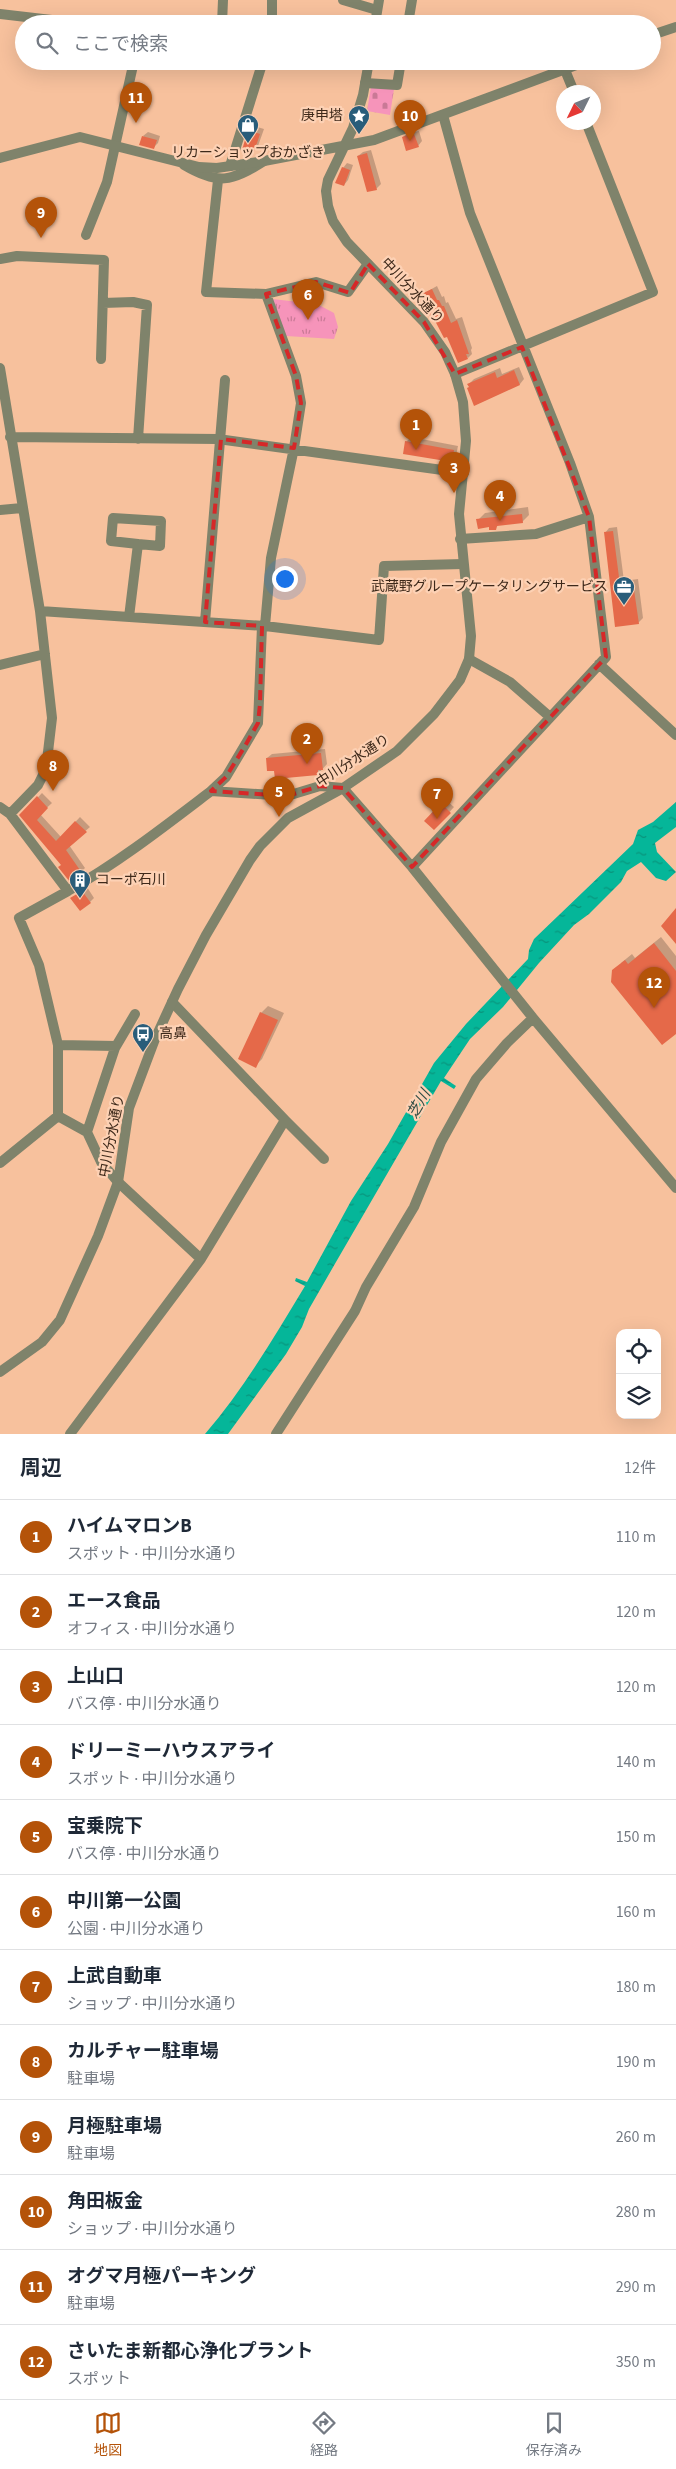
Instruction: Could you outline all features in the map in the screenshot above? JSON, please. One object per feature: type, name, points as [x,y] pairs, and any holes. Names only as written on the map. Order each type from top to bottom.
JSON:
[{"type":"street","points":[[222,15],[223,0]]},
{"type":"street","points":[[272,0],[272,15]]},
{"type":"street","points":[[343,0],[378,5]]},
{"type":"street","points":[[410,15],[412,0]]},
{"type":"street","points":[[0,14],[15,16]]},
{"type":"street","points":[[661,32],[676,27]]},
{"type":"street","points":[[86,235],[107,182],[132,70]]},
{"type":"street","points":[[230,166],[260,70]]},
{"type":"street","name":"中川分水通り","points":[[0,1372],[42,1342],[60,1320],[98,1236],[118,1182],[129,1108],[155,1040],[172,1002],[233,888],[260,846],[288,818],[381,764],[411,738],[434,714],[460,680],[469,658],[471,636],[459,514],[464,473],[466,423],[455,374],[436,338],[424,322],[340,233],[328,206],[326,191],[328,180],[345,147],[359,110],[368,70]]},
{"type":"street","points":[[366,83],[397,85],[400,70]]},
{"type":"street","points":[[0,158],[80,137],[199,167],[230,166],[345,147],[374,140],[565,70],[571,85]]},
{"type":"street","points":[[412,867],[606,657],[589,516],[570,463],[470,213],[443,115]]},
{"type":"street","points":[[455,374],[653,292],[589,130]]},
{"type":"street","points":[[181,163],[199,174],[218,180],[236,177],[264,161]]},
{"type":"street","points":[[218,180],[206,292],[266,294],[316,282],[348,292],[368,264]]},
{"type":"street","points":[[0,259],[17,256],[104,260],[101,359]]},
{"type":"street","points":[[58,1116],[58,1045],[38,965],[19,918],[68,891],[127,854],[211,791],[226,777],[258,724],[264,626],[271,558],[294,448],[301,403],[296,376],[266,294]]},
{"type":"street","points":[[103,302],[133,302],[147,305],[138,439]]},
{"type":"street","points":[[0,368],[40,611],[52,718],[46,770],[38,785],[10,814]]},
{"type":"street","points":[[205,622],[225,380]]},
{"type":"street","points":[[10,437],[221,439],[464,473]]},
{"type":"street","points":[[0,510],[22,508]]},
{"type":"street","points":[[460,539],[536,534],[589,516]]},
{"type":"street","points":[[113,518],[162,521],[160,546],[138,544],[111,541],[113,518]]},
{"type":"street","points":[[130,617],[138,544]]},
{"type":"street","points":[[40,611],[264,626],[379,640],[384,566],[463,564]]},
{"type":"street","points":[[0,665],[45,654]]},
{"type":"street","points":[[469,658],[510,682],[550,717]]},
{"type":"street","points":[[599,664],[676,735]]},
{"type":"street","points":[[211,791],[287,796],[320,786],[342,788],[412,867],[531,1016],[676,1188]]},
{"type":"street","points":[[0,807],[10,814],[68,891]]},
{"type":"street","points":[[172,1002],[324,1159]]},
{"type":"street","points":[[88,1132],[116,1046],[135,1014]]},
{"type":"street","points":[[276,1434],[355,1311],[366,1286],[414,1207],[440,1142],[476,1079],[531,1016]]},
{"type":"street","points":[[58,1045],[116,1046]]},
{"type":"street","points":[[58,1116],[88,1132],[101,1162],[118,1182],[201,1259]]},
{"type":"street","points":[[0,1162],[58,1116]]},
{"type":"street","points":[[70,1434],[201,1259],[285,1120]]},
{"type":"highlighted area","points":[[368,264],[424,322],[455,374],[522,347],[589,517],[606,657],[412,867],[343,788],[320,786],[287,796],[211,791],[226,777],[258,723],[260,704],[262,626],[205,622],[221,439],[294,448],[301,403],[296,376],[266,294],[316,282],[350,293]]},
{"type":"green space","points":[[371,87],[394,89],[390,115],[367,111]]},
{"type":"green space","points":[[272,299],[317,304],[334,313],[338,327],[334,339],[286,336]]},
{"type":"water","name":"芝川","points":[[676,802],[676,827],[655,843],[657,852],[676,872],[666,881],[656,878],[641,862],[627,871],[621,882],[589,914],[574,925],[539,963],[503,1007],[470,1039],[444,1078],[456,1086],[454,1089],[441,1081],[309,1309],[302,1327],[286,1354],[228,1434],[205,1434],[246,1381],[270,1343],[305,1286],[295,1281],[296,1278],[307,1282],[351,1201],[388,1144],[434,1063],[466,1024],[528,959],[529,950],[534,939],[633,844],[638,830],[653,822]]},
{"type":"building","points":[[248,130],[260,134],[254,152],[251,151],[250,153],[242,150]]},
{"type":"building","points":[[414,134],[419,147],[406,151],[402,137]]},
{"type":"building","points":[[142,136],[157,140],[154,149],[139,145]]},
{"type":"building","points":[[367,153],[377,190],[367,192],[357,156]]},
{"type":"building","points":[[342,167],[350,170],[344,186],[335,183]]},
{"type":"building","points":[[432,289],[437,300],[444,306],[451,323],[457,320],[469,354],[466,354],[468,359],[458,363],[447,337],[444,338],[424,303],[421,304],[417,296]]},
{"type":"building","points":[[514,370],[520,385],[474,406],[467,384],[495,372],[497,378]]},
{"type":"building","points":[[405,441],[454,450],[452,462],[403,454]]},
{"type":"building","points":[[522,514],[523,523],[497,526],[496,530],[489,530],[489,527],[478,529],[476,519]]},
{"type":"building","points":[[613,531],[620,585],[633,583],[639,624],[615,627],[604,532]]},
{"type":"building","points":[[321,753],[323,770],[318,770],[318,775],[275,779],[274,771],[267,771],[266,758]]},
{"type":"building","points":[[37,796],[48,808],[37,820],[56,841],[75,821],[87,832],[66,850],[82,873],[70,882],[58,867],[61,865],[19,815]]},
{"type":"building","points":[[441,803],[451,813],[434,830],[424,821]]},
{"type":"building","name":"コーポ石川","points":[[82,891],[91,903],[80,911],[70,898]]},
{"type":"building","points":[[676,908],[676,944],[661,926]]},
{"type":"building","points":[[654,943],[676,971],[676,1034],[662,1045],[611,982],[612,970],[625,960],[628,964]]},
{"type":"building","points":[[260,1012],[278,1020],[256,1068],[238,1059]]},
{"type":"place","name":"オグマ月極パーキング","points":[[136,123]]},
{"type":"place","name":"庚申塔","points":[[359,135]]},
{"type":"place","name":"角田板金","points":[[410,141]]},
{"type":"place","name":"リカーショップおかざき","points":[[248,144]]},
{"type":"place","name":"月極駐車場","points":[[41,238]]},
{"type":"place","name":"中川第一公園","points":[[308,320]]},
{"type":"place","name":"ハイムマロンB","points":[[416,450]]},
{"type":"place","name":"上山口","points":[[454,493]]},
{"type":"place","name":"ドリーミーハウスアライ","points":[[500,521]]},
{"type":"place","name":"武蔵野グループケータリングサービス","points":[[624,606]]},
{"type":"place","name":"エース食品","points":[[307,764]]},
{"type":"place","name":"カルチャー駐車場","points":[[53,791]]},
{"type":"place","name":"宝乗院下","points":[[279,817]]},
{"type":"place","name":"上武自動車","points":[[437,819]]},
{"type":"place","name":"コーポ石川","points":[[80,899]]},
{"type":"place","name":"さいたま新都心浄化プラント","points":[[654,1008]]},
{"type":"place","name":"高鼻","points":[[143,1053]]}]
